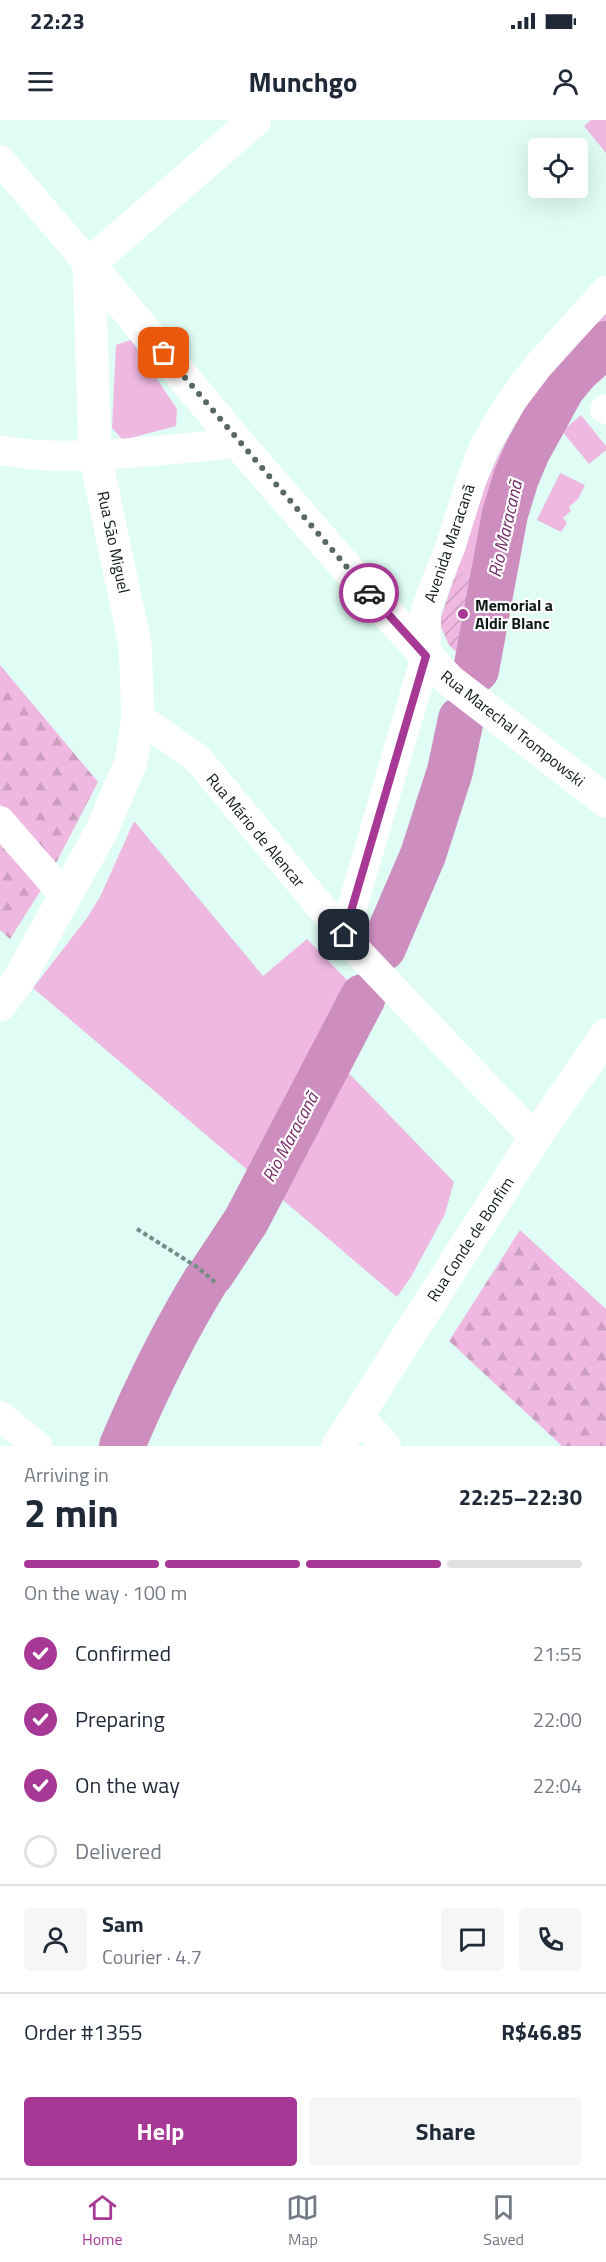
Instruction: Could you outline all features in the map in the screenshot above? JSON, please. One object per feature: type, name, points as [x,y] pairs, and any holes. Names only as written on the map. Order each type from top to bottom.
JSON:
[{"type":"street","points":[[89,264],[255,120]]},
{"type":"street","name":"Rua Marechal Trompowski","points":[[0,160],[238,443],[448,680],[606,801]]},
{"type":"street","name":"Rua São Miguel","points":[[0,1005],[19,979],[101,832],[131,762],[138,717],[135,644],[95,455],[89,264]]},
{"type":"street","name":"Avenida Maracanã","points":[[352,945],[426,656],[426,609],[451,545],[471,481],[486,445],[510,403],[538,366],[606,291]]},
{"type":"street","points":[[0,450],[19,454],[95,455],[238,443]]},
{"type":"street","name":"Rua Mário de Alencar","points":[[138,717],[197,758],[352,945],[536,1138]]},
{"type":"street","points":[[0,821],[66,897]]},
{"type":"street","name":"Rua Conde de Bonfim","points":[[338,1446],[536,1138],[605,1037]]},
{"type":"street","points":[[358,1415],[387,1446]]},
{"type":"street","points":[[0,1416],[37,1446]]},
{"type":"path","points":[[137,1228],[216,1283]]},
{"type":"green space","points":[[591,120],[606,120],[606,153],[584,126]]},
{"type":"green space","points":[[606,313],[606,326],[557,375],[516,440],[490,511],[479,575],[466,570],[453,581],[472,516],[498,456],[516,423],[545,380]]},
{"type":"green space","points":[[131,340],[177,409],[176,426],[123,440],[112,428],[116,345]]},
{"type":"green space","points":[[581,415],[606,446],[606,450],[589,464],[562,431]]},
{"type":"green space","points":[[560,473],[585,485],[578,499],[569,507],[571,511],[563,518],[567,523],[561,532],[537,520]]},
{"type":"green space","points":[[466,570],[479,575],[464,660],[449,645],[439,623],[453,581]]},
{"type":"green space","points":[[0,665],[98,782],[56,863],[0,805]]},
{"type":"green space","points":[[134,821],[263,976],[307,939],[368,1002],[341,1065],[454,1182],[445,1214],[411,1277],[397,1297],[33,988],[87,918],[100,897]]},
{"type":"green space","points":[[0,842],[41,890],[10,939],[0,930]]},
{"type":"green space","points":[[520,1230],[606,1309],[606,1446],[562,1446],[449,1341]]},
{"type":"waterway","name":"Rio Maracanã","points":[[476,670],[505,514],[516,478],[527,452],[562,388],[577,370],[606,344]]},
{"type":"waterway","name":"Rio Maracanã","points":[[383,948],[423,855],[450,771],[461,719]]},
{"type":"waterway","name":"Rio Maracanã","points":[[211,1274],[246,1221],[363,997]]},
{"type":"waterway","name":"Rio Maracanã","points":[[122,1446],[161,1361],[206,1280]]},
{"type":"way so far","points":[[164,353],[238,443],[369,593]]},
{"type":"place","name":"Memorial a Aldir Blanc","points":[[463,614]]},
{"type":"route","points":[[344,935],[426,656],[369,593]]}]
